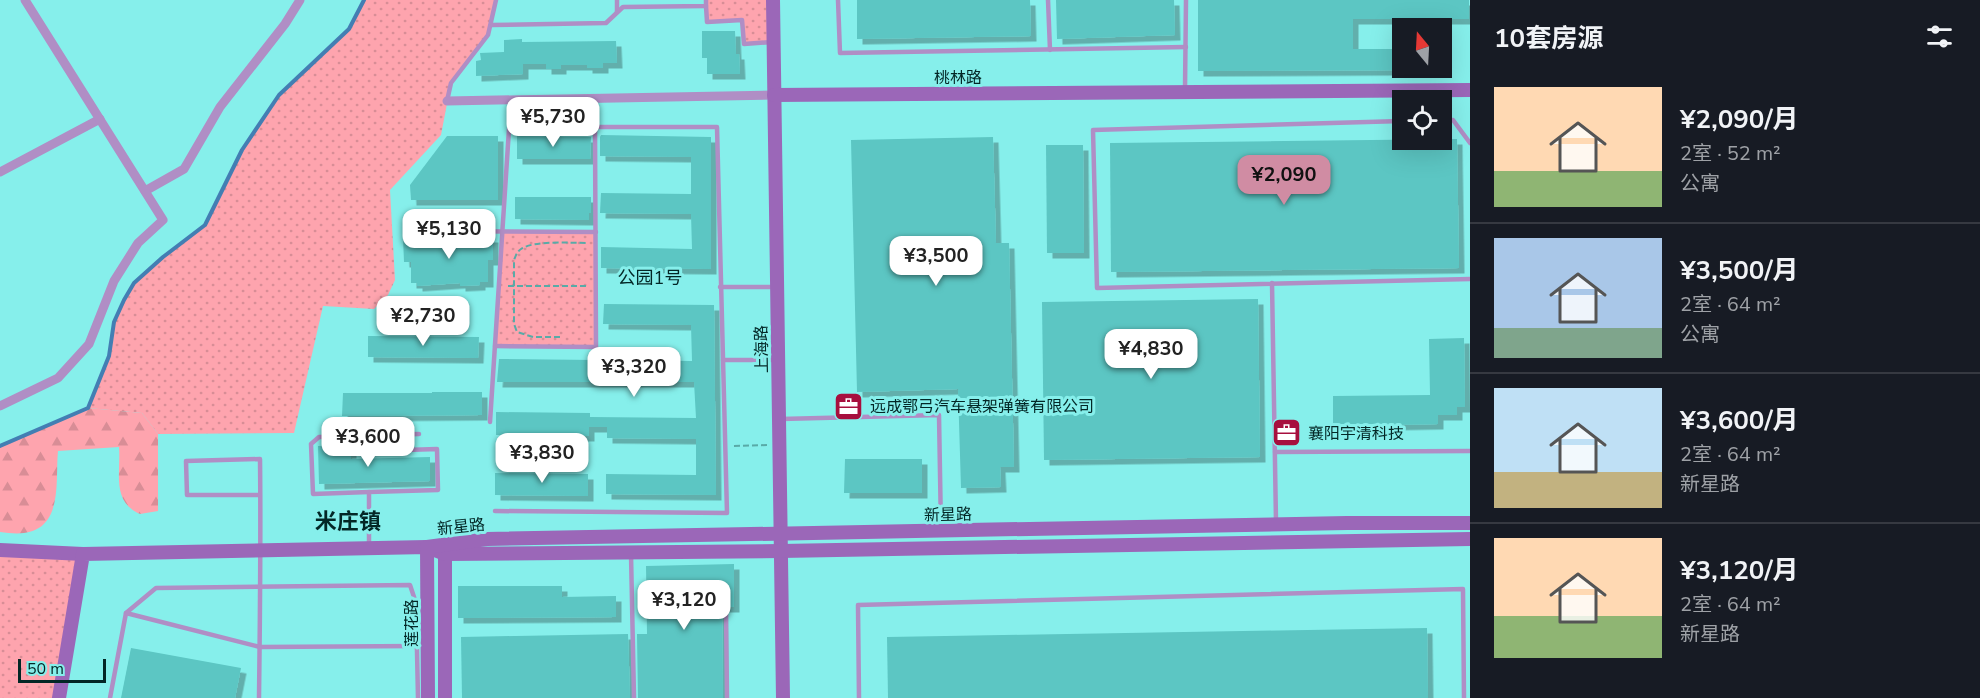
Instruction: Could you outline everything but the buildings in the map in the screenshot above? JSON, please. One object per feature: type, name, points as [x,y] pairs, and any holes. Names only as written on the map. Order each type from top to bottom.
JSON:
[{"type":"street","points":[[0,406],[58,378],[89,344],[114,280],[138,243],[163,220],[25,0]]},
{"type":"street","points":[[145,191],[184,169],[220,107],[285,24],[300,0]]},
{"type":"street","name":"上海路","points":[[773,0],[783,698]]},
{"type":"street","name":"桃林路","points":[[447,101],[774,95],[1470,90]]},
{"type":"street","points":[[0,172],[100,119]]},
{"type":"street","name":"新星路","points":[[0,550],[83,554],[427,547],[488,539],[1470,523]]},
{"type":"street","name":"新星路","points":[[445,554],[1470,540]]},
{"type":"street","points":[[427,547],[445,554]]},
{"type":"street","name":"莲花路","points":[[427,547],[423,645],[428,698]]},
{"type":"street","points":[[58,698],[83,554]]},
{"type":"street","name":"莲花路","points":[[445,554],[445,698]]},
{"type":"lane","points":[[447,101],[451,83],[488,35],[496,0]]},
{"type":"lane","points":[[617,0],[617,12]]},
{"type":"lane","points":[[838,0],[840,53],[1186,47]]},
{"type":"lane","points":[[1048,0],[1050,50]]},
{"type":"lane","points":[[1185,92],[1186,0]]},
{"type":"lane","points":[[491,25],[606,23],[623,7],[706,3],[707,22],[742,20],[744,44],[773,41]]},
{"type":"lane","points":[[578,127],[579,99]]},
{"type":"lane","points":[[1452,120],[1470,143]]},
{"type":"lane","points":[[1392,121],[1093,130],[1097,288],[1470,279]]},
{"type":"lane","points":[[495,346],[596,346],[595,127]]},
{"type":"lane","points":[[490,422],[508,129],[717,127],[727,513],[495,511]]},
{"type":"lane","points":[[416,231],[596,232]]},
{"type":"lane","points":[[1272,284],[1276,525]]},
{"type":"lane","points":[[720,287],[777,287]]},
{"type":"lane","points":[[723,360],[778,360]]},
{"type":"lane","points":[[779,419],[939,415],[941,531]]},
{"type":"lane","points":[[374,451],[437,449],[438,490],[313,494],[311,444],[319,437],[418,434]]},
{"type":"lane","points":[[1275,452],[1470,451]]},
{"type":"lane","points":[[259,698],[262,550],[260,459],[186,461],[187,495],[260,495]]},
{"type":"lane","points":[[369,492],[369,548]]},
{"type":"lane","points":[[631,553],[634,698]]},
{"type":"lane","points":[[110,698],[126,613],[156,588],[410,585],[416,603],[423,645],[418,698]]},
{"type":"lane","points":[[859,698],[858,605],[1462,589],[1464,698]]},
{"type":"lane","points":[[726,611],[727,698]]},
{"type":"lane","points":[[126,613],[260,647],[423,645]]},
{"type":"path","points":[[565,338],[533,337],[517,332],[514,324],[514,260],[523,247],[532,244],[596,243]]},
{"type":"path","points":[[499,286],[596,286]]},
{"type":"path","points":[[725,447],[779,445]]},
{"type":"green space","points":[[364,0],[496,0],[488,35],[451,83],[441,135],[390,190],[395,280],[388,295],[374,309],[323,306],[294,433],[158,434],[142,413],[88,408],[109,356],[114,322],[134,283],[205,225],[242,150],[279,95],[349,29]]},
{"type":"green space","points":[[706,0],[773,0],[773,41],[744,44],[742,21],[707,22]]},
{"type":"green space","points":[[502,231],[596,232],[596,347],[495,346]]},
{"type":"green space","points":[[88,408],[142,413],[158,434],[158,511],[140,514],[125,502],[119,485],[119,447],[58,451],[55,501],[46,522],[37,529],[24,533],[0,532],[0,446]]},
{"type":"green space","points":[[0,550],[83,554],[59,698],[0,698]]},
{"type":"waterway","points":[[0,446],[88,408],[109,356],[114,322],[134,283],[205,225],[242,150],[279,95],[349,29],[364,0]]},
{"type":"place","name":"远成鄂弓汽车悬架弹簧有限公司","points":[[849,406]]},
{"type":"place","name":"襄阳宇清科技","points":[[1287,433]]},
{"type":"district","name":"公园1号","points":[[650,278]]},
{"type":"district","name":"米庄镇","points":[[348,521]]}]
